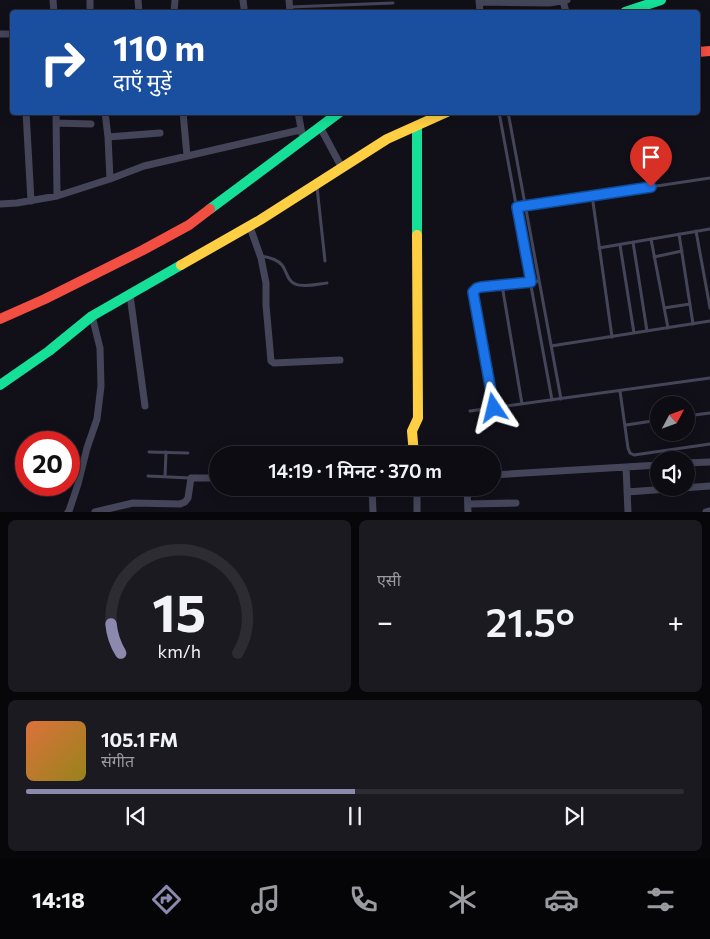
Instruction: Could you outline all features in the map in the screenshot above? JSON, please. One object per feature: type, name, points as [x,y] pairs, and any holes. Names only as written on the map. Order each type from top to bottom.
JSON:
[{"type":"main road","points":[[631,10],[661,0]]},
{"type":"main road","points":[[0,319],[45,299],[189,225],[302,135],[336,115]]},
{"type":"main road","points":[[0,385],[49,351],[92,316],[250,227],[387,139],[440,115]]},
{"type":"main road","points":[[413,446],[412,427],[418,418],[416,126]]},
{"type":"street","points":[[479,1],[565,1]]},
{"type":"street","points":[[26,115],[31,201]]},
{"type":"street","points":[[56,115],[57,196]]},
{"type":"street","points":[[105,115],[110,179]]},
{"type":"street","points":[[183,115],[187,156]]},
{"type":"street","points":[[0,204],[57,196],[144,166],[187,156],[302,135],[299,115]]},
{"type":"street","points":[[56,123],[91,124]]},
{"type":"street","points":[[320,126],[342,168]]},
{"type":"street","points":[[108,137],[160,132]]},
{"type":"street","points":[[250,227],[260,255],[266,283],[270,361],[340,360]]},
{"type":"street","points":[[130,296],[145,406]]},
{"type":"street","points":[[70,511],[97,419],[101,386],[100,348],[92,316]]},
{"type":"street","points":[[695,463],[710,462]]},
{"type":"street","points":[[501,475],[650,466]]},
{"type":"street","points":[[626,467],[628,512]]},
{"type":"street","points":[[94,512],[133,503],[180,504],[188,498],[191,478],[209,478]]},
{"type":"street","points":[[627,492],[710,486]]},
{"type":"street","points":[[372,496],[373,512]]},
{"type":"street","points":[[417,496],[417,512]]},
{"type":"street","points":[[468,508],[516,503]]},
{"type":"street","points":[[706,512],[710,511]]},
{"type":"lane","points":[[289,6],[393,3]]},
{"type":"lane","points":[[500,115],[552,400]]},
{"type":"lane","points":[[509,115],[561,399]]},
{"type":"lane","points":[[517,207],[710,178]]},
{"type":"lane","points":[[316,184],[325,261]]},
{"type":"lane","points":[[592,195],[612,337]]},
{"type":"lane","points":[[599,248],[710,229]]},
{"type":"lane","points":[[696,231],[710,308]]},
{"type":"lane","points":[[679,234],[693,324]]},
{"type":"lane","points":[[651,239],[668,328]]},
{"type":"lane","points":[[633,242],[647,331]]},
{"type":"lane","points":[[620,245],[634,333]]},
{"type":"lane","points":[[654,257],[682,251]]},
{"type":"lane","points":[[260,255],[270,257],[279,262],[283,266],[287,277],[295,284],[327,284]]},
{"type":"lane","points":[[494,408],[473,292],[477,288],[539,281]]},
{"type":"lane","points":[[502,285],[522,404]]},
{"type":"lane","points":[[664,308],[690,304]]},
{"type":"lane","points":[[551,346],[710,321]]},
{"type":"lane","points":[[470,411],[710,378]]},
{"type":"lane","points":[[620,391],[629,450],[634,455],[710,444]]},
{"type":"lane","points":[[695,415],[710,413]]},
{"type":"lane","points":[[626,424],[650,421]]},
{"type":"lane","points":[[150,452],[188,453]]},
{"type":"lane","points":[[165,477],[166,452]]},
{"type":"lane","points":[[148,476],[191,478]]},
{"type":"traffic: fast","points":[[631,10],[661,0]]},
{"type":"traffic: fast","points":[[210,209],[336,115]]},
{"type":"traffic: fast","points":[[417,126],[417,235]]},
{"type":"traffic: fast","points":[[0,385],[49,351],[92,316],[181,265]]},
{"type":"traffic: slow","points":[[181,265],[260,220],[387,139],[440,115]]},
{"type":"traffic: slow","points":[[413,446],[412,431],[418,418],[417,235]]},
{"type":"traffic: jam","points":[[700,52],[710,51]]},
{"type":"traffic: jam","points":[[0,319],[45,299],[143,250],[189,225],[210,209]]},
{"type":"route","points":[[494,408],[473,292],[481,287],[531,282],[517,207],[651,187]]}]
